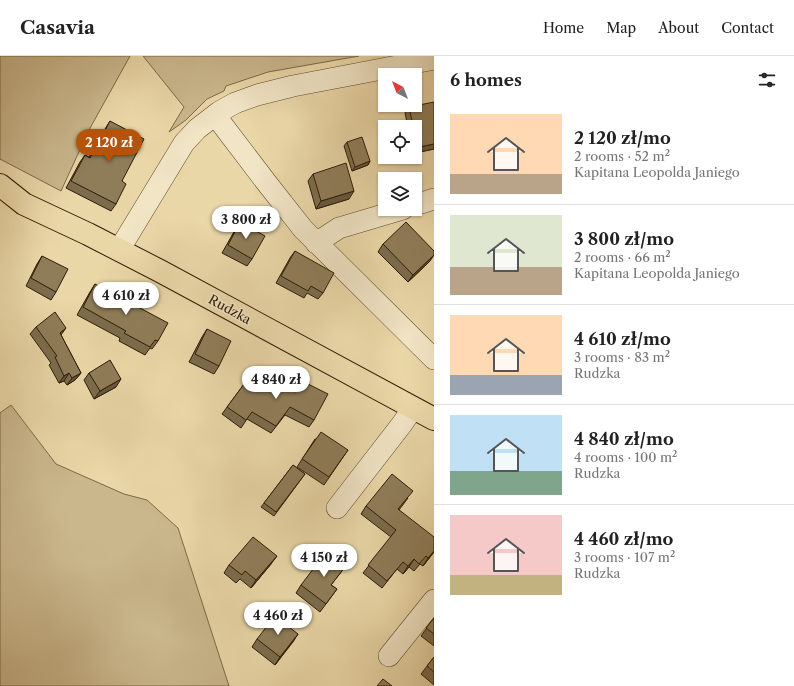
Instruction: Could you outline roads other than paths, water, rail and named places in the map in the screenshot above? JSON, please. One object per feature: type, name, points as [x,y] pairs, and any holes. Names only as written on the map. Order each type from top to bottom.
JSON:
[{"type":"main road","name":"Rudzka","points":[[0,185],[24,204],[119,250],[434,419]]},
{"type":"main road","name":"Rudzka","points":[[0,202],[24,204]]},
{"type":"street","points":[[119,250],[178,151],[197,129],[215,115],[235,103],[270,91],[434,59]]},
{"type":"street","points":[[215,115],[266,182],[316,243],[434,360]]},
{"type":"street","points":[[422,203],[434,200]]},
{"type":"street","points":[[316,243],[339,228],[379,216]]},
{"type":"street","points":[[337,508],[413,408]]},
{"type":"street","points":[[389,656],[434,600]]}]
